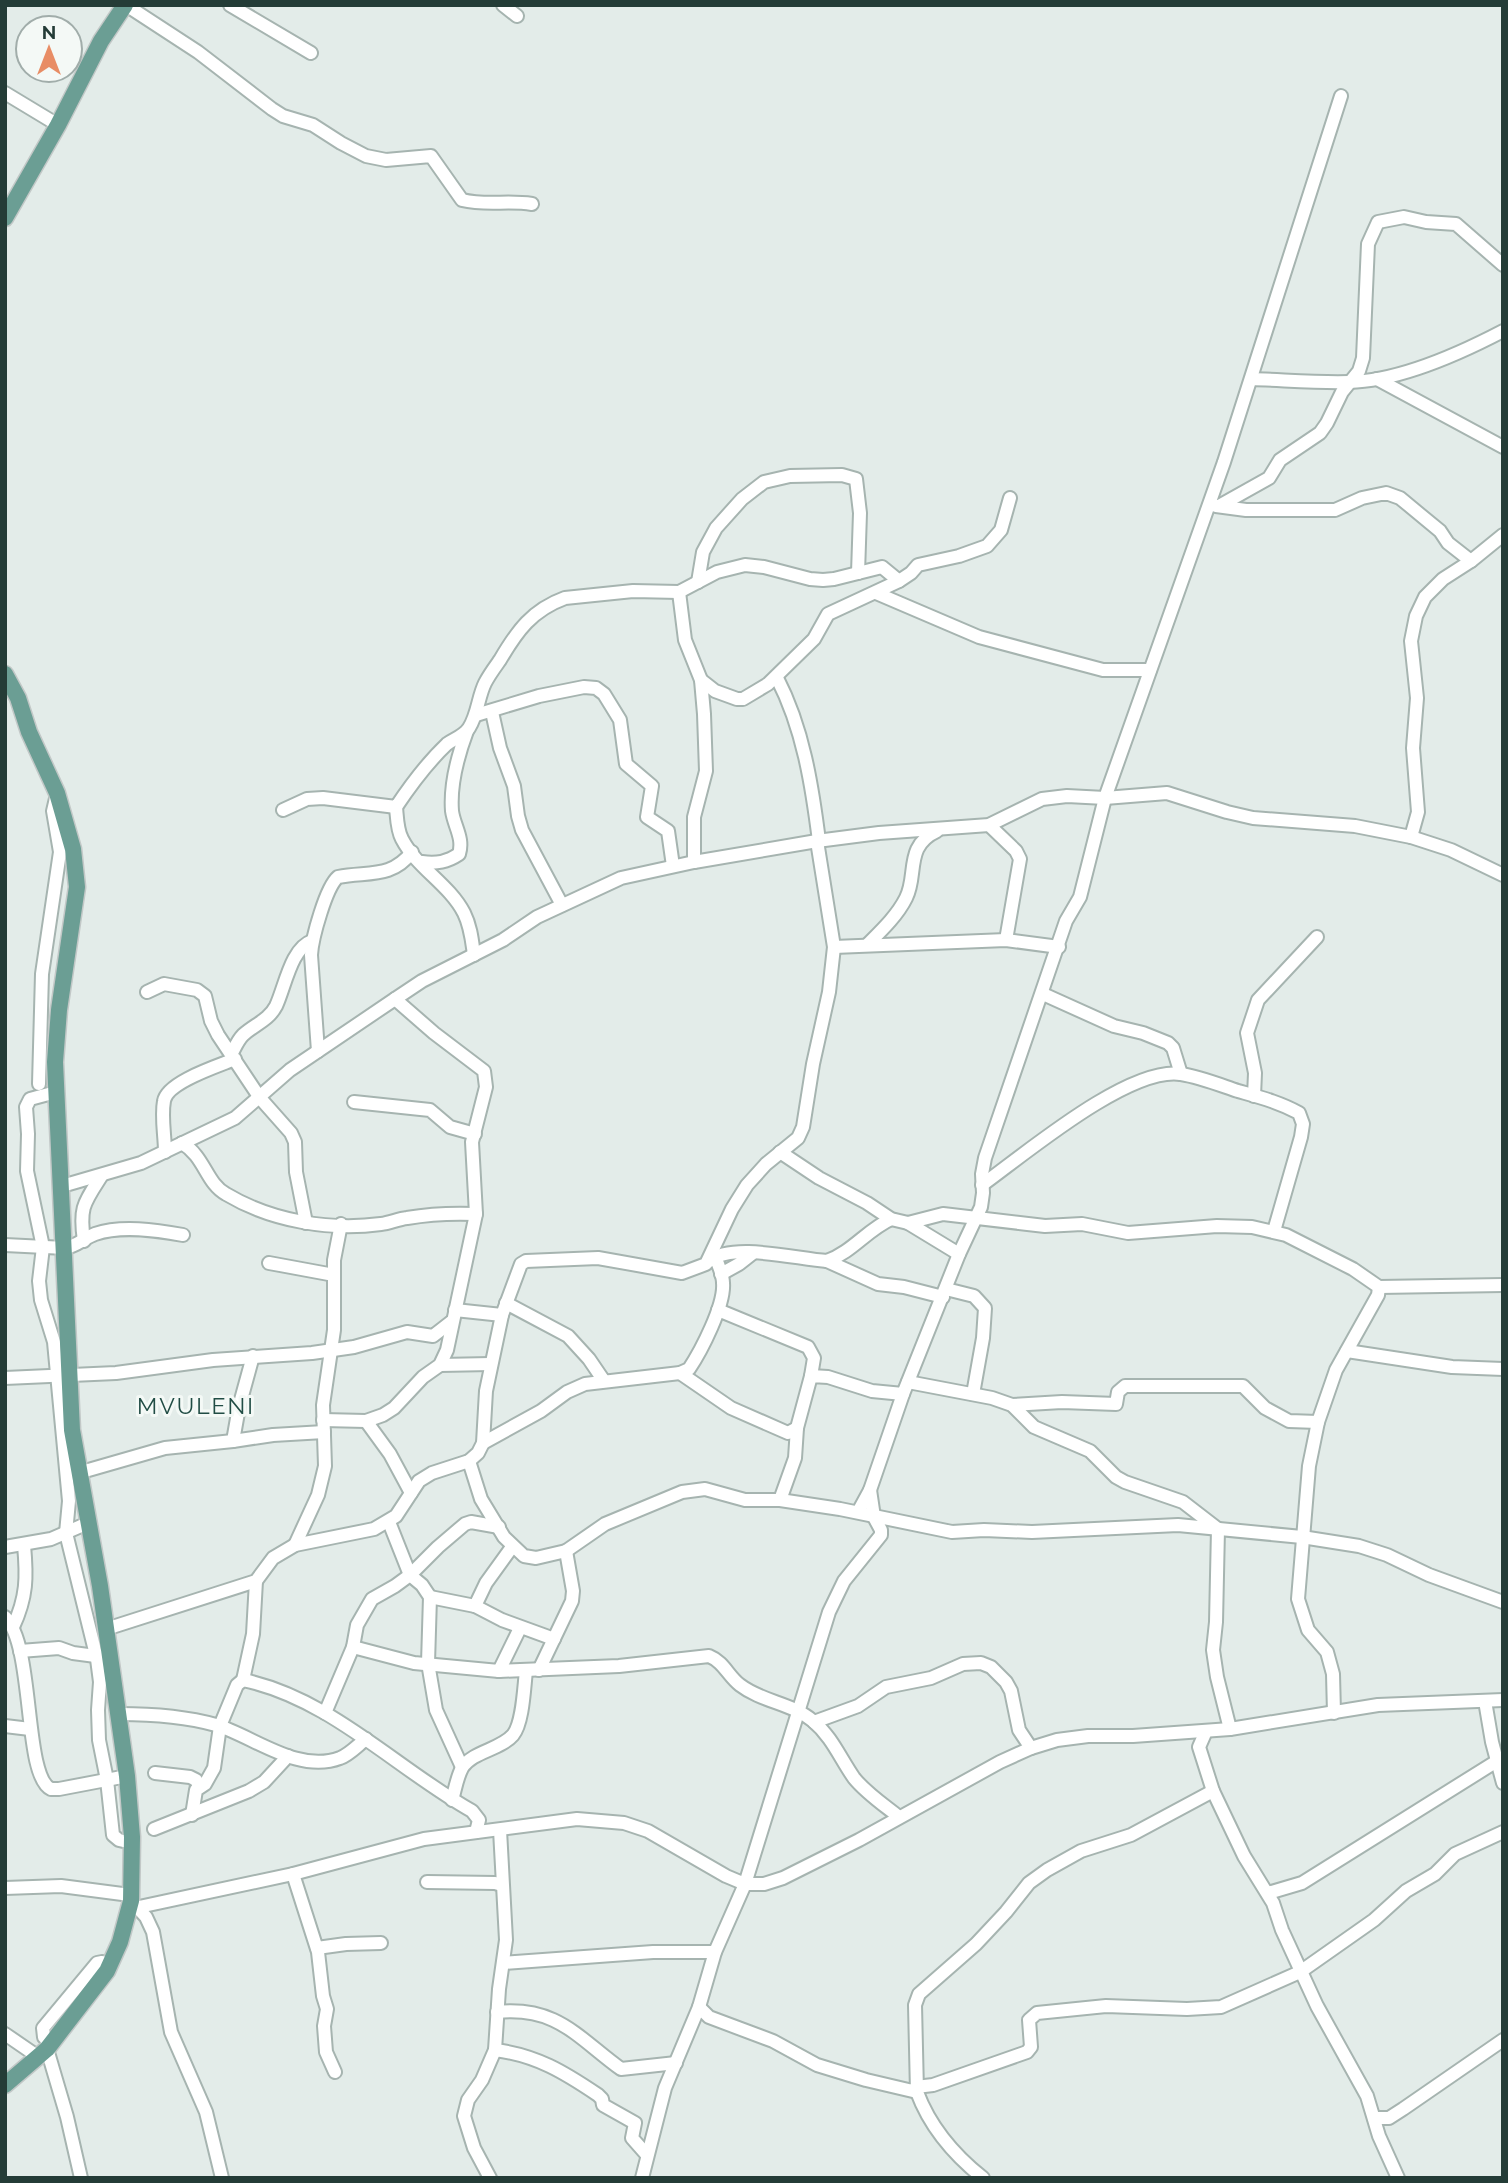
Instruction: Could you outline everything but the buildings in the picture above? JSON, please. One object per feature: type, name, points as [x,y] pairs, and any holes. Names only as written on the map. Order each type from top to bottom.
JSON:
[{"type":"main road","points":[[5,218],[58,125],[101,41],[126,5]]},
{"type":"main road","points":[[5,674],[18,698],[29,732],[57,793],[73,849],[77,887],[47,1090],[62,1186],[65,1248],[63,1376],[67,1428],[89,1523],[106,1629],[103,1657],[119,1714],[127,1776],[133,1901],[110,1964],[90,1995],[45,2050],[5,2085]]},
{"type":"street","points":[[126,5],[198,52],[272,109],[291,119],[313,125],[366,156],[386,160],[431,156],[462,200],[488,205],[505,201],[532,204]]},
{"type":"street","points":[[230,5],[311,53]]},
{"type":"street","points":[[503,5],[517,16]]},
{"type":"street","points":[[5,93],[58,125]]},
{"type":"street","points":[[858,1512],[870,1490],[906,1388],[983,1199],[982,1174],[985,1158],[1066,921],[1080,897],[1105,798],[1150,670],[1214,505],[1341,96]]},
{"type":"street","points":[[1214,505],[1269,478],[1275,464],[1320,433],[1359,371],[1363,358],[1368,244],[1378,222],[1404,216],[1426,222],[1455,224],[1503,265]]},
{"type":"street","points":[[1251,379],[1350,383],[1377,379],[1452,355],[1503,331]]},
{"type":"street","points":[[1377,379],[1503,447]]},
{"type":"street","points":[[698,582],[707,541],[722,520],[742,499],[764,482],[790,476],[842,475],[856,479],[860,513],[858,573]]},
{"type":"street","points":[[1214,505],[1246,510],[1335,510],[1362,498],[1386,493],[1400,498],[1471,561]]},
{"type":"street","points":[[701,680],[715,691],[743,699],[776,678],[814,639],[828,614],[899,581],[918,565],[959,556],[987,546],[1001,530],[1010,498]]},
{"type":"street","points":[[1411,837],[1418,812],[1413,748],[1417,698],[1411,641],[1419,606],[1443,579],[1503,535]]},
{"type":"street","points":[[422,862],[437,864],[449,861],[459,853],[461,840],[453,816],[452,795],[467,731],[476,715],[485,683],[513,637],[526,620],[539,610],[555,602],[577,597],[633,591],[679,592],[732,567],[745,565],[823,580],[882,566],[899,581]]},
{"type":"street","points":[[679,592],[685,640],[701,680],[706,771],[694,817],[694,862]]},
{"type":"street","points":[[876,593],[979,637],[1103,670],[1150,670]]},
{"type":"street","points":[[710,1260],[732,1209],[747,1185],[798,1138],[803,1127],[829,992],[834,947],[806,759],[796,724],[776,678]]},
{"type":"street","points":[[476,715],[539,696],[584,687],[596,688],[604,695],[620,720],[626,764],[652,786],[647,817],[668,831],[673,866]]},
{"type":"street","points":[[492,712],[500,748],[514,786],[523,830],[562,905]]},
{"type":"street","points":[[467,731],[447,744],[411,785],[396,807],[401,838],[443,883],[465,914],[471,930],[474,956]]},
{"type":"street","points":[[62,1186],[141,1163],[235,1118],[274,1083],[318,1051],[422,982],[503,940],[537,916],[621,878],[673,866],[818,841],[989,825],[1042,799],[1167,793],[1227,813],[1253,818],[1355,826],[1411,837],[1451,850],[1503,875]]},
{"type":"street","points":[[283,810],[307,799],[323,798],[396,807]]},
{"type":"street","points":[[989,825],[1016,851],[1020,859],[1006,940]]},
{"type":"street","points":[[867,945],[884,928],[908,896],[912,865],[923,841],[942,829]]},
{"type":"street","points":[[318,1051],[312,941],[333,882],[338,877],[347,875],[390,871],[404,862],[412,852]]},
{"type":"street","points":[[1254,1096],[1255,1073],[1247,1033],[1258,1000],[1317,937]]},
{"type":"street","points":[[834,947],[1006,940],[1059,947]]},
{"type":"street","points":[[165,1152],[164,1104],[167,1093],[233,1056],[240,1038],[267,1019],[274,1010],[285,977],[304,943],[312,941]]},
{"type":"street","points":[[147,992],[164,984],[201,992],[211,1021],[233,1056],[260,1098],[291,1133],[295,1142],[296,1172],[306,1223]]},
{"type":"street","points":[[1043,994],[1114,1026],[1168,1043],[1173,1048],[1181,1074]]},
{"type":"street","points":[[78,1473],[165,1448],[233,1441],[366,1421],[394,1408],[423,1377],[440,1364],[447,1350],[476,1214],[472,1159],[486,1087],[484,1071],[395,999]]},
{"type":"street","points":[[982,1185],[1096,1104],[1137,1081],[1163,1074],[1181,1074],[1276,1102],[1299,1113],[1303,1124],[1301,1137],[1274,1231]]},
{"type":"street","points":[[47,1090],[30,1099],[26,1107],[27,1171],[43,1247],[40,1290],[63,1376]]},
{"type":"street","points":[[354,1102],[430,1110],[450,1127],[475,1133]]},
{"type":"street","points":[[182,1143],[198,1156],[208,1175],[223,1193],[276,1218],[306,1223],[382,1224],[443,1213],[476,1214]]},
{"type":"street","points":[[780,1152],[819,1178],[891,1219],[908,1223],[960,1254]]},
{"type":"street","points":[[84,1241],[82,1209],[102,1175]]},
{"type":"street","points":[[908,1223],[933,1214],[1045,1226],[1082,1224],[1128,1233],[1217,1226],[1252,1227],[1274,1231],[1353,1269],[1379,1287],[1503,1285]]},
{"type":"street","points":[[827,1261],[854,1247],[871,1230],[891,1219]]},
{"type":"street","points":[[295,1545],[318,1495],[324,1474],[324,1391],[334,1330],[334,1275],[341,1224]]},
{"type":"street","points":[[5,1245],[65,1248],[74,1246],[91,1235],[109,1230],[151,1230],[183,1235]]},
{"type":"street","points":[[722,1274],[753,1253]]},
{"type":"street","points":[[192,1815],[196,1790],[205,1784],[214,1768],[220,1726],[237,1685],[243,1680],[253,1634],[256,1581],[273,1558],[295,1545],[374,1529],[389,1522],[419,1481],[432,1473],[469,1461],[478,1453],[482,1443],[484,1405],[491,1364],[504,1309],[517,1269],[526,1261],[598,1258],[682,1273],[710,1260],[753,1253],[827,1261],[878,1284],[974,1296],[985,1308],[983,1338],[972,1394]]},
{"type":"street","points":[[482,1443],[584,1384],[680,1373],[689,1369],[718,1310],[724,1283],[722,1274],[710,1260]]},
{"type":"street","points":[[269,1263],[334,1275]]},
{"type":"street","points":[[1334,1713],[1333,1674],[1327,1652],[1308,1630],[1298,1599],[1309,1466],[1318,1422],[1331,1382],[1376,1300],[1379,1287]]},
{"type":"street","points":[[5,1378],[116,1373],[253,1356],[330,1351],[407,1332],[433,1336],[453,1316],[504,1309],[568,1336],[604,1381]]},
{"type":"street","points":[[718,1310],[808,1347],[814,1359],[794,1433],[794,1458],[780,1500]]},
{"type":"street","points":[[447,1350],[462,1363]]},
{"type":"street","points":[[1347,1351],[1452,1367],[1503,1369]]},
{"type":"street","points":[[233,1441],[253,1356]]},
{"type":"street","points":[[440,1364],[491,1364]]},
{"type":"street","points":[[680,1373],[731,1408],[794,1433]]},
{"type":"street","points":[[811,1376],[828,1377],[873,1391],[906,1388],[972,1394],[1012,1405],[1062,1402],[1116,1405],[1118,1392],[1129,1385],[1239,1385],[1247,1388],[1265,1408],[1289,1421],[1318,1422]]},
{"type":"street","points":[[1012,1405],[1034,1427],[1090,1451],[1115,1477],[1183,1502],[1218,1529]]},
{"type":"street","points":[[366,1421],[390,1454],[411,1493]]},
{"type":"street","points":[[67,1428],[69,1502],[66,1533],[103,1657],[98,1710],[113,1835],[119,1840],[132,1843]]},
{"type":"street","points":[[469,1461],[481,1499],[512,1547],[524,1556],[536,1558],[566,1551],[605,1524],[694,1489],[717,1491],[745,1500],[780,1500],[858,1512],[952,1532],[1032,1532],[1178,1525],[1302,1537],[1359,1546],[1387,1555],[1448,1582],[1503,1602]]},
{"type":"street","points":[[642,2178],[665,2088],[699,2007],[715,1952],[745,1884],[837,1594],[844,1581],[881,1535],[874,1517],[870,1490]]},
{"type":"street","points":[[389,1522],[410,1575],[422,1585],[430,1597],[428,1664],[436,1710],[462,1767]]},
{"type":"street","points":[[325,1713],[353,1647],[357,1625],[372,1599],[410,1575],[464,1524],[471,1522],[499,1527]]},
{"type":"street","points":[[5,1547],[24,1545],[66,1533],[89,1523]]},
{"type":"street","points":[[1218,1529],[1213,1650],[1230,1729]]},
{"type":"street","points":[[24,1545],[26,1586],[23,1605],[9,1622],[20,1651],[30,1729],[42,1782],[46,1787],[60,1789],[127,1776]]},
{"type":"street","points":[[474,1606],[486,1583],[512,1547]]},
{"type":"street","points":[[452,1800],[462,1767],[515,1733],[532,1671],[554,1639],[572,1601],[573,1591],[566,1551]]},
{"type":"street","points":[[106,1629],[256,1581]]},
{"type":"street","points":[[430,1597],[474,1606],[520,1628],[554,1639]]},
{"type":"street","points":[[499,1671],[520,1628]]},
{"type":"street","points":[[353,1647],[414,1663],[499,1671],[619,1667],[709,1656],[718,1659],[738,1684],[751,1692],[799,1710],[814,1722],[835,1745],[855,1778],[899,1817]]},
{"type":"street","points":[[20,1651],[59,1648],[103,1657]]},
{"type":"street","points":[[814,1722],[858,1706],[886,1687],[931,1678],[963,1664],[981,1663],[990,1667],[1006,1682],[1011,1691],[1018,1730],[1031,1748]]},
{"type":"street","points":[[243,1680],[297,1700],[345,1723],[476,1815],[479,1826],[476,1832]]},
{"type":"street","points":[[5,1888],[61,1886],[133,1901],[293,1874],[424,1839],[577,1819],[624,1823],[648,1831],[693,1858],[745,1884],[764,1884],[783,1878],[1000,1762],[1057,1740],[1230,1729],[1378,1705],[1503,1700]]},
{"type":"street","points":[[1485,1701],[1503,1783]]},
{"type":"street","points":[[119,1714],[167,1715],[193,1719],[220,1726],[288,1756],[320,1761],[338,1759],[366,1739]]},
{"type":"street","points":[[5,1726],[30,1729]]},
{"type":"street","points":[[1206,1731],[1199,1747],[1200,1756],[1213,1791],[1244,1856],[1268,1893],[1317,2006],[1367,2096],[1382,2144],[1398,2178]]},
{"type":"street","points":[[101,1749],[123,1746]]},
{"type":"street","points":[[154,1829],[264,1782],[288,1756]]},
{"type":"street","points":[[1268,1893],[1302,1883],[1497,1761]]},
{"type":"street","points":[[155,1773],[190,1777],[196,1780],[199,1786]]},
{"type":"street","points":[[983,2178],[946,2144],[922,2106],[917,2090],[915,2005],[919,1994],[988,1932],[1029,1883],[1081,1851],[1131,1835],[1213,1791]]},
{"type":"street","points":[[490,2178],[474,2148],[464,2108],[482,2080],[495,2050],[506,1940],[500,1830]]},
{"type":"street","points":[[699,2007],[709,2017],[773,2041],[817,2064],[853,2077],[917,2090],[1027,2052],[1031,2047],[1029,2020],[1037,2013],[1106,2006],[1187,2009],[1221,2007],[1300,1972],[1374,1920],[1406,1891],[1435,1874],[1452,1856],[1503,1832]]},
{"type":"street","points":[[293,1874],[317,1948],[327,2009],[324,2026],[326,2052],[335,2072]]},
{"type":"street","points":[[427,1882],[502,1885]]},
{"type":"street","points":[[133,1901],[146,1917],[152,1932],[171,2032],[206,2112],[222,2178]]},
{"type":"street","points":[[317,1948],[381,1943]]},
{"type":"street","points":[[503,1963],[653,1952],[715,1952]]},
{"type":"street","points":[[497,2012],[529,2011],[542,2015],[584,2038],[621,2069],[676,2063]]},
{"type":"street","points":[[5,2034],[45,2050],[67,2117],[81,2178]]},
{"type":"street","points":[[1374,2118],[1389,2118],[1404,2109],[1503,2040]]},
{"type":"street","points":[[495,2050],[517,2052],[542,2061],[598,2095],[603,2105],[635,2123],[632,2138],[647,2155]]},
{"type":"district","name":"MVULENI","points":[[196,1406]]}]
